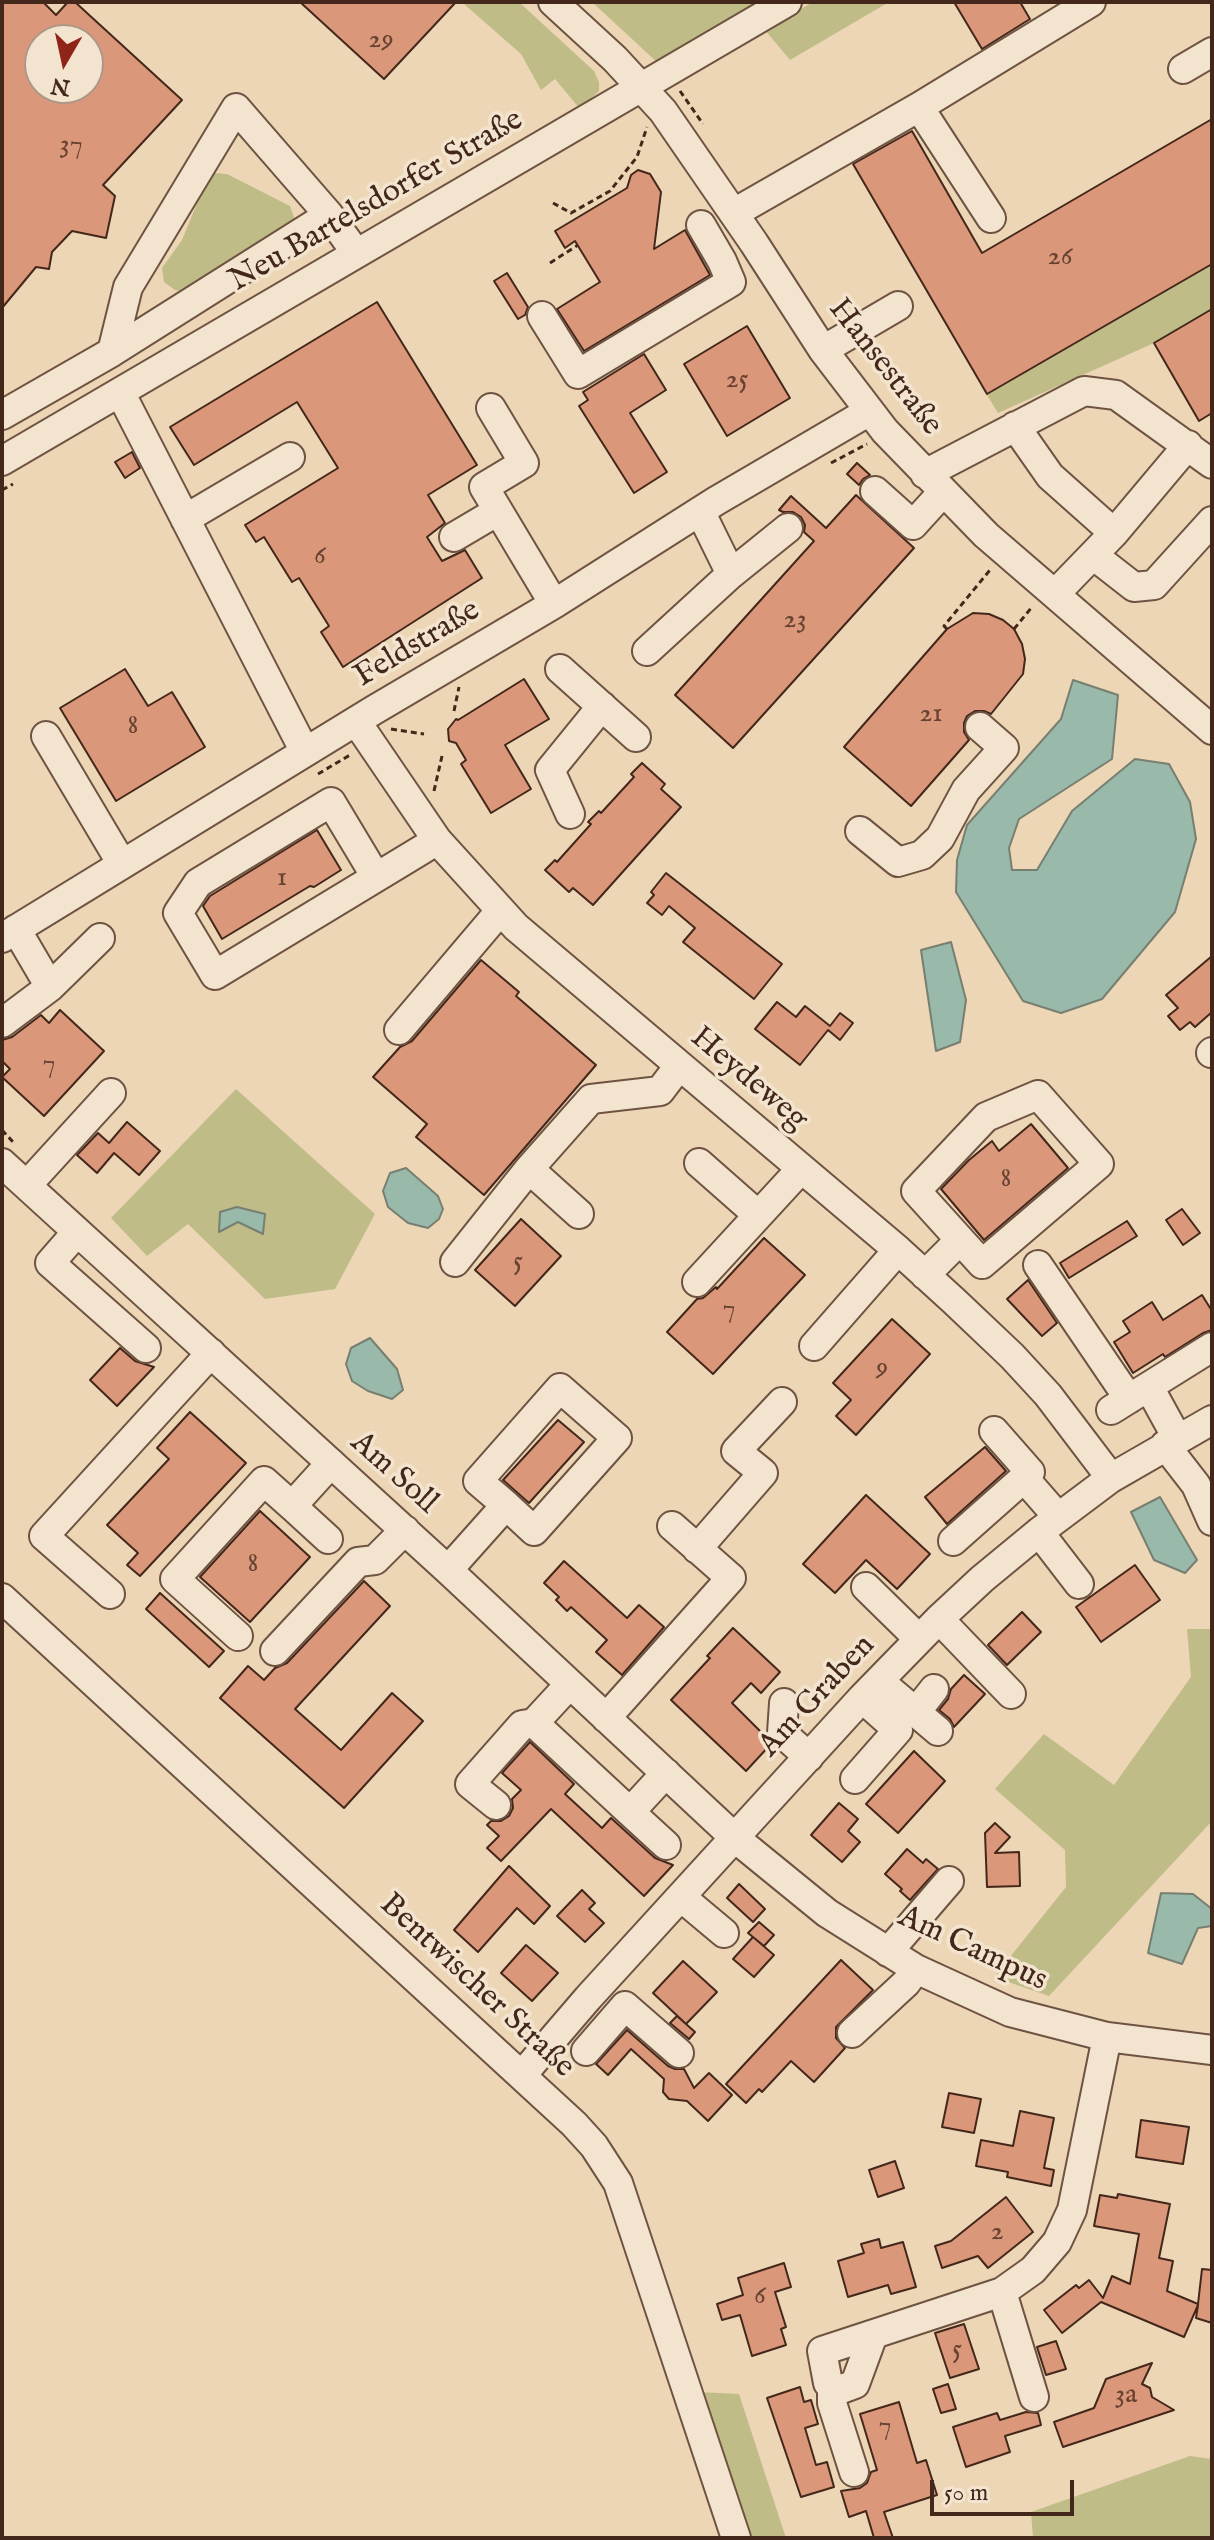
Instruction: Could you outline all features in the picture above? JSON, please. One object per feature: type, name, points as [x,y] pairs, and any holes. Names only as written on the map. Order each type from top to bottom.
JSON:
[{"type":"street","name":"Hansestraße","points":[[553,2],[653,81],[681,136],[823,350],[868,412],[1045,599],[1212,730]]},
{"type":"street","name":"Neu Bartelsdorfer Straße","points":[[2,461],[356,253],[476,196],[653,81],[787,2]]},
{"type":"street","points":[[734,213],[919,107],[1091,2]]},
{"type":"street","points":[[1183,69],[1212,52]]},
{"type":"street","points":[[919,107],[991,218]]},
{"type":"street","points":[[112,352],[128,287],[236,108],[329,215],[356,253]]},
{"type":"street","points":[[2,415],[112,352],[329,215]]},
{"type":"street","points":[[542,316],[578,374],[731,282],[701,225]]},
{"type":"street","points":[[722,261],[754,243]]},
{"type":"street","points":[[823,350],[898,306]]},
{"type":"street","points":[[875,491],[913,525],[934,483],[1015,426],[1084,391],[1116,395],[1212,464]]},
{"type":"street","points":[[120,392],[305,752]]},
{"type":"street","points":[[491,408],[524,463],[484,487],[554,604]]},
{"type":"street","name":"Feldstraße","points":[[9,933],[554,604],[700,511],[868,412]]},
{"type":"street","points":[[1015,426],[1050,476],[1114,533]]},
{"type":"street","points":[[1045,599],[1114,533],[1188,445]]},
{"type":"street","points":[[185,519],[290,457]]},
{"type":"street","points":[[454,537],[498,511]]},
{"type":"street","points":[[700,511],[731,574]]},
{"type":"street","points":[[1093,555],[1134,587],[1154,585],[1212,521]]},
{"type":"street","points":[[647,651],[731,574],[788,528]]},
{"type":"street","points":[[560,669],[636,737]]},
{"type":"street","points":[[570,814],[550,770],[602,706]]},
{"type":"street","name":"Heydeweg","points":[[356,721],[437,840],[500,911],[925,1275],[1012,1356],[1048,1395],[1111,1478]]},
{"type":"street","points":[[860,831],[898,862],[922,855],[940,838],[966,790],[1004,748],[980,727]]},
{"type":"street","points":[[46,736],[122,864]]},
{"type":"street","points":[[376,877],[331,802],[198,883],[178,913],[215,975],[437,840]]},
{"type":"street","points":[[399,1030],[500,911]]},
{"type":"street","points":[[9,933],[50,987]]},
{"type":"street","points":[[2,1023],[50,987],[100,938]]},
{"type":"street","points":[[455,1262],[529,1169],[591,1099],[660,1091],[679,1066]]},
{"type":"street","points":[[34,1177],[111,1093]]},
{"type":"street","points":[[1038,1095],[1099,1164],[982,1264],[960,1240],[916,1191],[986,1117],[1038,1095]]},
{"type":"street","name":"Am Soll","points":[[2,1163],[34,1177],[77,1232],[405,1530],[735,1838]]},
{"type":"street","points":[[699,1163],[758,1215]]},
{"type":"street","points":[[529,1169],[579,1214]]},
{"type":"street","points":[[697,1282],[801,1169]]},
{"type":"street","points":[[77,1232],[50,1263],[146,1348]]},
{"type":"street","points":[[925,1275],[960,1240]]},
{"type":"street","points":[[814,1346],[898,1250]]},
{"type":"street","points":[[1038,1265],[1130,1399],[1204,1481],[1212,1521]]},
{"type":"street","points":[[1130,1399],[1212,1347]]},
{"type":"street","points":[[110,1594],[44,1536],[211,1353]]},
{"type":"street","points":[[560,1388],[617,1438],[534,1531],[506,1505],[478,1481],[560,1388]]},
{"type":"street","points":[[697,1549],[763,1473],[736,1451],[782,1402]]},
{"type":"street","name":"Am Graben","points":[[522,2075],[588,1998],[939,1619],[1048,1524],[1111,1478],[1212,1420]]},
{"type":"street","points":[[953,1541],[1030,1472],[994,1431]]},
{"type":"street","points":[[292,1506],[331,1463]]},
{"type":"street","points":[[1024,1478],[1079,1584]]},
{"type":"street","points":[[238,1636],[175,1579],[264,1481],[328,1539]]},
{"type":"street","points":[[448,1570],[506,1505]]},
{"type":"street","points":[[606,1718],[731,1578],[672,1526]]},
{"type":"street","points":[[275,1651],[358,1562],[375,1560],[405,1530]]},
{"type":"street","points":[[866,1587],[919,1639]]},
{"type":"street","name":"Bentwischer Straße","points":[[2,1598],[522,2075],[574,2124],[606,2162],[618,2183],[736,2538]]},
{"type":"street","points":[[939,1619],[1011,1694]]},
{"type":"street","points":[[496,1805],[470,1784],[522,1725],[534,1723],[570,1684]]},
{"type":"street","points":[[916,1712],[934,1689]]},
{"type":"street","points":[[871,1690],[916,1712],[938,1731]]},
{"type":"street","points":[[855,1779],[898,1730],[871,1690]]},
{"type":"street","points":[[784,1703],[782,1733],[809,1757]]},
{"type":"street","points":[[534,1723],[666,1845]]},
{"type":"street","points":[[630,1812],[666,1773]]},
{"type":"street","name":"Am Campus","points":[[735,1838],[827,1913],[888,1952],[916,1969],[1010,2012],[1107,2037],[1212,2050]]},
{"type":"street","points":[[888,1952],[949,1881]]},
{"type":"street","points":[[681,1897],[724,1933]]},
{"type":"street","points":[[852,2033],[906,1983],[916,1969]]},
{"type":"street","points":[[588,1998],[613,2019]]},
{"type":"street","points":[[586,2051],[625,2006],[679,2053]]},
{"type":"street","points":[[873,2335],[855,2384],[839,2390],[832,2388],[828,2383],[822,2351],[1002,2292],[1033,2270],[1057,2242],[1072,2210],[1107,2037]]},
{"type":"street","points":[[1002,2292],[1034,2397]]},
{"type":"street","points":[[832,2388],[832,2403],[854,2472]]},
{"type":"path","points":[[653,81],[685,96],[708,132]]},
{"type":"path","points":[[553,203],[571,213],[610,191],[637,157],[649,120]]},
{"type":"path","points":[[550,263],[578,245]]},
{"type":"path","points":[[947,629],[944,626],[993,567]]},
{"type":"path","points":[[1014,629],[1045,599]]},
{"type":"path","points":[[454,711],[459,687]]},
{"type":"path","points":[[391,729],[424,734]]},
{"type":"path","points":[[432,799],[442,756]]},
{"type":"path","points":[[2,1130],[34,1177]]},
{"type":"shaded area","points":[[519,2],[594,71],[599,91],[580,109],[555,79],[541,90],[521,54],[464,4]]},
{"type":"shaded area","points":[[592,2],[768,2],[659,64]]},
{"type":"shaded area","points":[[813,2],[889,2],[790,60],[765,30]]},
{"type":"shaded area","points":[[215,173],[227,174],[290,206],[295,220],[191,294],[175,290],[164,282],[162,268],[182,240],[207,179]]},
{"type":"shaded area","points":[[1212,264],[1212,309],[1154,343],[998,413],[987,395]]},
{"type":"shaded area","points":[[1073,680],[1118,695],[1112,759],[1019,819],[1009,848],[1012,870],[1037,870],[1072,811],[1135,759],[1169,764],[1190,802],[1196,839],[1175,912],[1102,999],[1061,1013],[1023,1001],[956,892],[957,860],[967,825],[1061,719]]},
{"type":"shaded area","points":[[951,942],[966,1000],[960,1042],[936,1051],[921,950]]},
{"type":"shaded area","points":[[236,1089],[375,1214],[335,1289],[265,1299],[188,1224],[147,1256],[111,1218]]},
{"type":"shaded area","points":[[406,1168],[438,1196],[443,1209],[439,1219],[428,1228],[408,1223],[388,1207],[383,1191],[390,1173]]},
{"type":"shaded area","points":[[237,1207],[265,1214],[263,1234],[238,1222],[219,1232],[220,1212]]},
{"type":"shaded area","points":[[370,1338],[397,1369],[403,1390],[392,1399],[368,1391],[352,1381],[346,1364],[351,1348]]},
{"type":"shaded area","points":[[1160,1497],[1197,1560],[1185,1573],[1154,1560],[1131,1512]]},
{"type":"shaded area","points":[[1187,1629],[1212,1629],[1212,1821],[1049,1996],[994,1977],[1066,1887],[1065,1850],[995,1789],[1044,1734],[1114,1785],[1191,1677]]},
{"type":"shaded area","points":[[1161,1893],[1193,1894],[1212,1909],[1212,1926],[1198,1928],[1182,1964],[1148,1953]]},
{"type":"shaded area","points":[[697,2392],[739,2394],[786,2538],[745,2538]]},
{"type":"shaded area","points":[[1190,2456],[1212,2459],[1212,2538],[1033,2538],[1031,2512]]},
{"type":"building","points":[[2,2],[43,2],[56,15],[68,2],[75,2],[99,24],[24,24],[24,104],[104,104],[104,29],[182,100],[103,185],[115,196],[106,238],[72,231],[52,252],[49,269],[36,267],[2,308]]},
{"type":"building","points":[[300,2],[456,2],[384,79]]},
{"type":"building","points":[[954,2],[1020,2],[1030,19],[982,49]]},
{"type":"building","points":[[1212,119],[1212,264],[987,394],[853,164],[912,131],[982,253]]},
{"type":"building","points":[[638,170],[650,174],[661,192],[654,249],[685,230],[710,275],[584,351],[557,309],[600,282],[575,241],[565,248],[555,231],[627,188],[631,175]]},
{"type":"building","points":[[507,273],[528,307],[525,315],[518,319],[494,281]]},
{"type":"building","points":[[377,302],[477,465],[428,495],[445,523],[427,537],[442,561],[465,550],[482,578],[343,667],[321,632],[329,626],[299,578],[292,582],[264,537],[256,542],[245,525],[338,468],[297,402],[194,465],[170,427]]},
{"type":"building","points":[[1212,309],[1212,413],[1199,421],[1154,343]]},
{"type":"building","points":[[747,326],[790,398],[727,436],[684,364]]},
{"type":"building","points":[[644,354],[666,390],[630,413],[667,472],[634,493],[579,406],[588,400],[583,392]]},
{"type":"building","points":[[132,452],[140,468],[125,478],[115,462]]},
{"type":"building","points":[[857,463],[870,475],[859,485],[847,474]]},
{"type":"building","points":[[856,495],[914,548],[733,748],[675,695],[814,541],[804,532],[801,517],[779,510],[791,496],[826,528]]},
{"type":"building","points":[[973,613],[989,614],[1014,629],[1025,659],[1023,674],[991,714],[975,711],[967,716],[964,732],[969,740],[911,806],[844,747],[947,629]]},
{"type":"building","points":[[125,669],[148,706],[172,692],[205,747],[116,801],[60,708]]},
{"type":"building","points":[[524,679],[549,719],[505,745],[531,789],[491,813],[461,764],[466,760],[456,743],[449,741],[448,729],[456,719]]},
{"type":"building","points":[[642,763],[665,784],[661,789],[681,807],[593,905],[573,888],[569,892],[545,870],[555,860],[557,862],[591,824],[588,822],[599,811],[601,813],[634,777],[631,774]]},
{"type":"building","points":[[317,830],[341,870],[222,939],[203,906],[210,896]]},
{"type":"building","points":[[666,873],[782,964],[754,999],[683,942],[695,928],[669,906],[662,915],[647,903],[654,895],[651,892]]},
{"type":"building","points":[[1212,956],[1212,1012],[1195,1027],[1190,1022],[1180,1030],[1168,1016],[1178,1008],[1166,995]]},
{"type":"building","points":[[481,960],[519,992],[516,996],[596,1065],[484,1195],[416,1137],[427,1124],[373,1077],[400,1047],[412,1041]]},
{"type":"building","points":[[777,1002],[796,1017],[805,1006],[830,1026],[840,1013],[853,1023],[840,1040],[828,1030],[800,1065],[755,1029]]},
{"type":"building","points":[[60,1010],[104,1051],[44,1116],[2,1077],[10,1069],[2,1061],[2,1040],[12,1037],[41,1015],[49,1023]]},
{"type":"building","points":[[127,1122],[160,1151],[139,1175],[114,1153],[97,1173],[77,1155],[98,1133],[109,1143]]},
{"type":"building","points":[[1031,1124],[1068,1168],[984,1240],[941,1189],[992,1141],[999,1151]]},
{"type":"building","points":[[1182,1209],[1200,1233],[1183,1245],[1166,1220]]},
{"type":"building","points":[[521,1219],[561,1256],[515,1306],[475,1270]]},
{"type":"building","points":[[1127,1221],[1137,1236],[1069,1278],[1060,1263]]},
{"type":"building","points":[[764,1238],[805,1275],[713,1374],[667,1332],[697,1299],[717,1289]]},
{"type":"building","points":[[1028,1280],[1057,1323],[1042,1336],[1007,1299]]},
{"type":"building","points":[[1202,1295],[1212,1311],[1212,1330],[1133,1373],[1114,1342],[1130,1332],[1123,1321],[1152,1302],[1163,1320]]},
{"type":"building","points":[[892,1319],[930,1354],[856,1435],[836,1416],[851,1400],[833,1383]]},
{"type":"building","points":[[120,1348],[135,1361],[154,1367],[117,1406],[90,1380]]},
{"type":"building","points":[[190,1412],[246,1463],[140,1576],[127,1565],[138,1553],[107,1525],[169,1459],[157,1448]]},
{"type":"building","points":[[558,1420],[584,1442],[529,1503],[503,1480]]},
{"type":"building","points":[[985,1447],[1006,1471],[947,1524],[925,1497]]},
{"type":"building","points":[[866,1495],[930,1554],[897,1589],[866,1560],[835,1593],[803,1564]]},
{"type":"building","points":[[260,1511],[310,1557],[250,1622],[200,1577]]},
{"type":"building","points":[[564,1561],[627,1618],[639,1605],[664,1627],[622,1675],[596,1652],[607,1640],[571,1607],[567,1611],[556,1600],[559,1597],[544,1583]]},
{"type":"building","points":[[1135,1565],[1160,1600],[1101,1642],[1076,1607]]},
{"type":"building","points":[[364,1581],[390,1606],[295,1709],[341,1750],[392,1693],[423,1721],[344,1808],[220,1698],[248,1666],[264,1680],[275,1668],[287,1663]]},
{"type":"building","points":[[160,1593],[224,1651],[209,1667],[146,1609]]},
{"type":"building","points":[[1022,1612],[1041,1632],[1007,1665],[988,1645]]},
{"type":"building","points":[[733,1628],[780,1672],[761,1693],[751,1683],[732,1703],[766,1737],[770,1745],[746,1771],[671,1700]]},
{"type":"building","points":[[964,1675],[985,1694],[954,1727],[939,1710],[951,1689]]},
{"type":"building","points":[[530,1742],[574,1784],[565,1794],[602,1828],[611,1818],[655,1858],[673,1865],[644,1896],[551,1809],[501,1861],[487,1848],[499,1836],[487,1825],[509,1816],[513,1808],[512,1799],[521,1790],[502,1773]]},
{"type":"building","points":[[914,1751],[945,1781],[898,1833],[866,1804]]},
{"type":"building","points":[[839,1803],[858,1819],[848,1831],[860,1842],[842,1862],[811,1835]]},
{"type":"building","points":[[995,1823],[1010,1837],[995,1853],[1019,1852],[1020,1886],[987,1887],[985,1833]]},
{"type":"building","points":[[907,1849],[923,1863],[926,1859],[938,1869],[910,1900],[885,1874]]},
{"type":"building","points":[[509,1866],[550,1906],[534,1924],[517,1908],[478,1952],[454,1930]]},
{"type":"building","points":[[739,1884],[765,1909],[753,1922],[727,1898]]},
{"type":"building","points":[[582,1890],[595,1903],[589,1909],[604,1923],[585,1942],[557,1916]]},
{"type":"building","points":[[759,1922],[774,1935],[764,1946],[748,1933]]},
{"type":"building","points":[[753,1937],[774,1955],[754,1977],[733,1959]]},
{"type":"building","points":[[526,1945],[558,1973],[532,2001],[501,1973]]},
{"type":"building","points":[[841,1960],[873,1990],[836,2027],[836,2038],[845,2048],[814,2082],[791,2061],[762,2092],[759,2089],[746,2103],[726,2084]]},
{"type":"building","points":[[683,1961],[717,1992],[686,2024],[653,1993]]},
{"type":"building","points":[[677,2016],[695,2032],[689,2039],[670,2023]]},
{"type":"building","points":[[627,2030],[668,2066],[684,2069],[694,2088],[709,2073],[732,2095],[708,2121],[687,2101],[669,2099],[663,2092],[664,2079],[631,2049],[608,2075],[596,2064]]},
{"type":"building","points":[[949,2093],[981,2099],[974,2133],[942,2127]]},
{"type":"building","points":[[1020,2111],[1054,2118],[1044,2168],[1054,2170],[1051,2186],[1007,2177],[1008,2172],[976,2166],[981,2140],[1013,2146]]},
{"type":"building","points":[[1141,2120],[1189,2127],[1183,2164],[1136,2157]]},
{"type":"building","points":[[895,2161],[904,2188],[878,2197],[869,2170]]},
{"type":"building","points":[[1118,2194],[1170,2204],[1159,2258],[1173,2261],[1167,2291],[1198,2304],[1202,2269],[1212,2270],[1212,2323],[1196,2318],[1198,2305],[1184,2337],[1101,2302],[1062,2333],[1044,2310],[1076,2285],[1079,2288],[1089,2280],[1103,2298],[1112,2276],[1130,2284],[1139,2234],[1094,2226],[1100,2195],[1117,2198]]},
{"type":"building","points":[[1006,2197],[1033,2232],[988,2268],[978,2256],[942,2268],[935,2246],[951,2241]]},
{"type":"building","points":[[879,2239],[881,2248],[903,2242],[916,2287],[891,2294],[888,2285],[848,2297],[838,2261],[864,2253],[861,2244]]},
{"type":"building","points":[[784,2263],[791,2287],[775,2292],[786,2327],[781,2329],[786,2345],[752,2356],[740,2315],[722,2320],[717,2304],[743,2295],[738,2278]]},
{"type":"building","points":[[964,2324],[979,2369],[950,2378],[935,2333]]},
{"type":"building","points":[[1056,2341],[1066,2369],[1046,2375],[1037,2347]]},
{"type":"building","points":[[1152,2363],[1142,2384],[1150,2388],[1152,2397],[1174,2410],[1063,2447],[1054,2422],[1094,2408],[1106,2379]]},
{"type":"building","points":[[948,2384],[956,2409],[941,2413],[933,2389]]},
{"type":"building","points":[[800,2387],[804,2402],[811,2400],[818,2424],[805,2428],[816,2465],[827,2462],[834,2487],[801,2497],[767,2398]]},
{"type":"building","points":[[899,2402],[917,2463],[926,2460],[937,2495],[884,2512],[893,2538],[874,2538],[866,2511],[849,2517],[841,2491],[860,2488],[867,2483],[871,2472],[877,2470],[860,2414]]},
{"type":"building","points":[[1026,2412],[1038,2413],[1041,2425],[1005,2436],[1010,2452],[966,2467],[953,2427],[997,2413],[1000,2420]]}]
